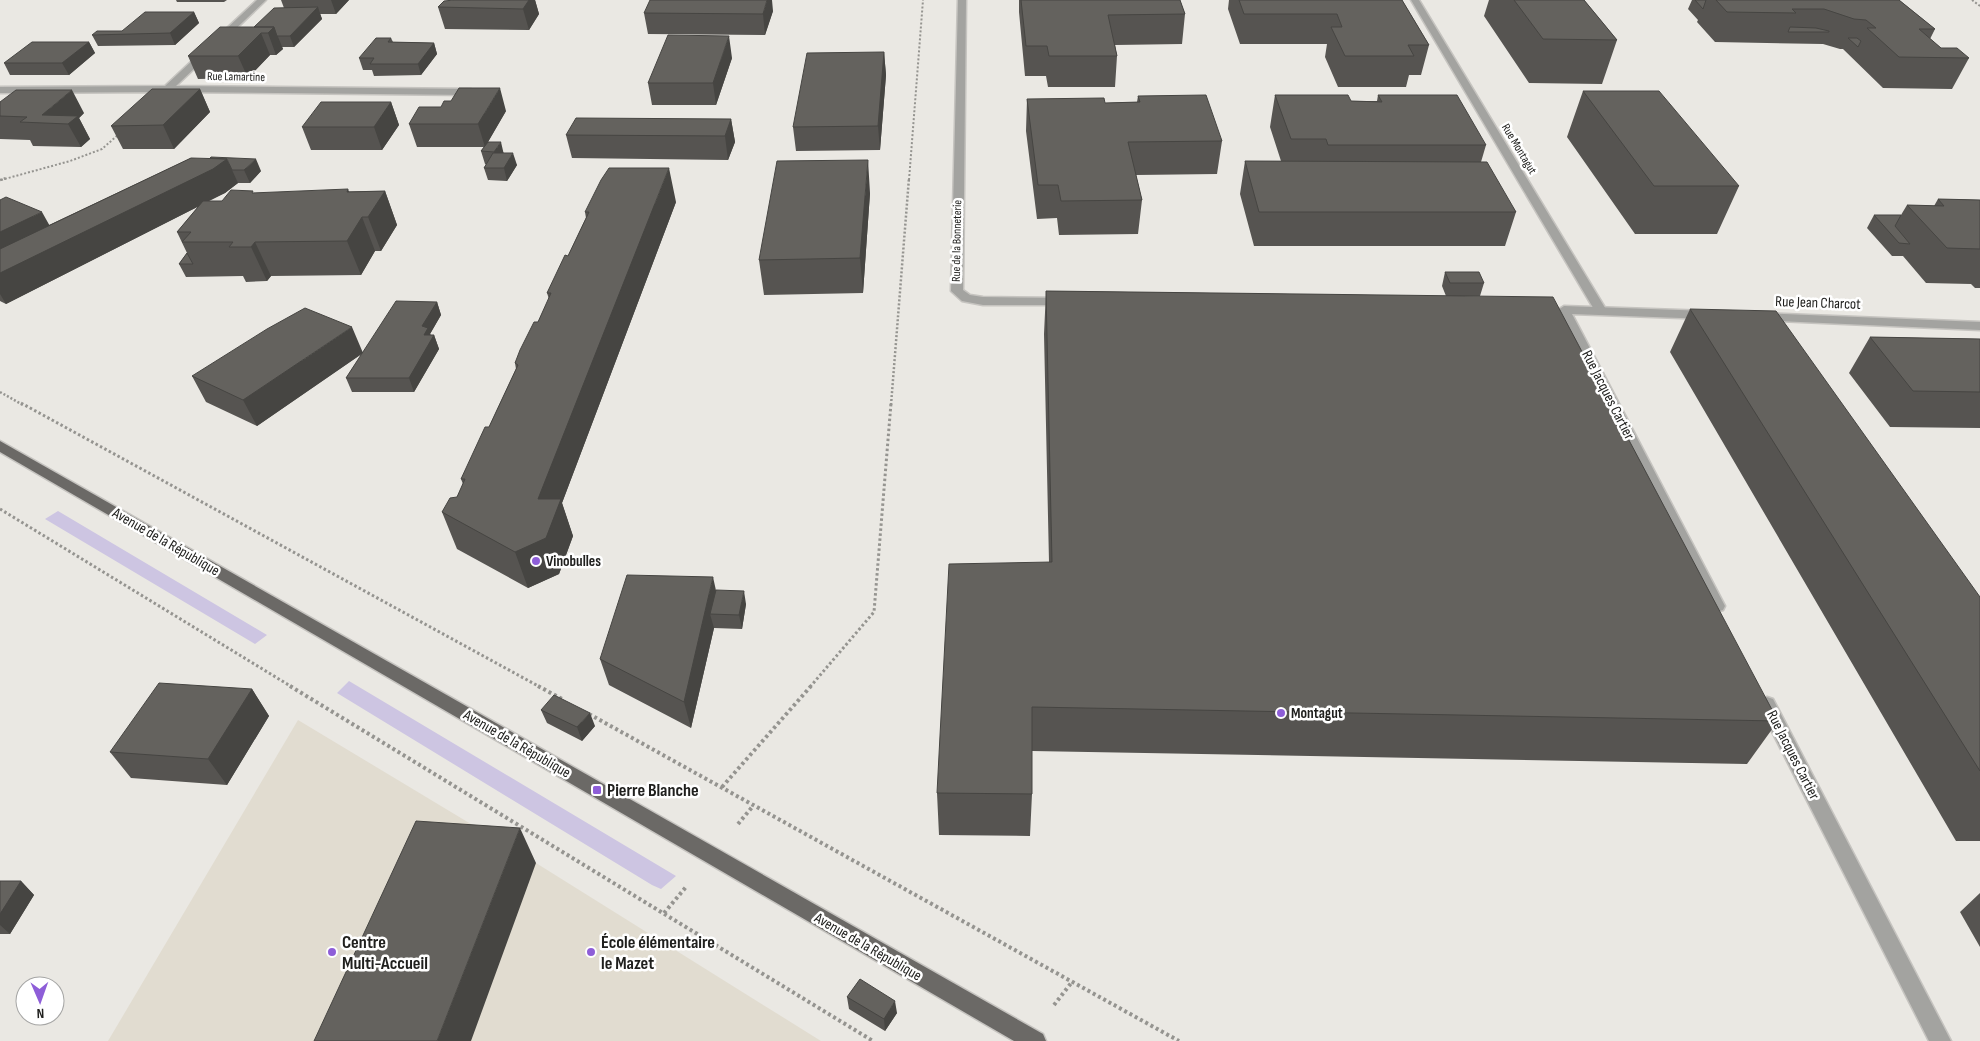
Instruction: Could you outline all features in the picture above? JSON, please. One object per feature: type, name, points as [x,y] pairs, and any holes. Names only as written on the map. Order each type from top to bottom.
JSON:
[{"type":"main road","name":"Avenue de la République","points":[[0,446],[1035,1041]]},
{"type":"street","points":[[139,116],[262,0]]},
{"type":"street","name":"Rue de la Bonneterie","points":[[962,0],[957,291],[966,298],[983,301],[1082,302]]},
{"type":"street","name":"Rue Montagut","points":[[1415,0],[1601,311]]},
{"type":"street","name":"Rue Lamartine","points":[[0,90],[167,89],[471,92]]},
{"type":"street","name":"Rue Jacques Cartier","points":[[1601,311],[1559,310],[1723,619]]},
{"type":"street","points":[[1601,311],[1721,316]]},
{"type":"street","name":"Rue Jean Charcot","points":[[1751,317],[1980,326]]},
{"type":"street","name":"Rue Jacques Cartier","points":[[1760,689],[1940,1041]]},
{"type":"path","points":[[722,788],[874,612],[923,0]]},
{"type":"path","points":[[1972,0],[1980,6]]},
{"type":"path","points":[[0,180],[70,161],[102,149],[139,116]]},
{"type":"path","points":[[0,392],[566,701]]},
{"type":"path","points":[[0,509],[873,1041]]},
{"type":"path","points":[[583,711],[1179,1041]]},
{"type":"path","points":[[737,826],[753,806]]},
{"type":"path","points":[[664,913],[692,879]]},
{"type":"path","points":[[1048,1013],[1072,982]]},
{"type":"shaded area","points":[[58,511],[267,635],[255,644],[45,519]]},
{"type":"shaded area","points":[[349,681],[676,876],[661,889],[652,885],[337,693]]},
{"type":"shaded area","name":"Centre Multi-Accueil","points":[[298,720],[536,863],[821,1041],[108,1041]]},
{"type":"building","points":[[529,0],[523,9],[438,7],[444,1]]},
{"type":"building","points":[[650,0],[767,0],[763,14],[644,13]]},
{"type":"building","points":[[1021,0],[1180,0],[1185,14],[1108,15],[1117,56],[1049,56],[1047,46],[1026,46]]},
{"type":"building","points":[[1239,0],[1402,0],[1429,45],[1408,45],[1414,56],[1345,56],[1331,27],[1342,27],[1337,14],[1244,14]]},
{"type":"building","points":[[1514,0],[1584,0],[1617,40],[1543,39]]},
{"type":"building","points":[[1695,0],[1706,0],[1703,9]]},
{"type":"building","points":[[1716,0],[1899,0],[1935,29],[1919,29],[1941,48],[1957,48],[1969,58],[1899,57],[1867,28],[1876,28],[1866,20],[1854,19],[1824,9],[1792,9],[1796,13],[1727,12]]},
{"type":"building","points":[[318,7],[290,36],[277,36],[274,27],[254,27],[274,8]]},
{"type":"building","points":[[145,12],[194,12],[170,33],[92,35],[97,31],[122,31]]},
{"type":"building","points":[[220,27],[274,27],[268,33],[261,33],[238,56],[188,56]]},
{"type":"building","points":[[1790,27],[1816,28],[1829,32],[1788,32]]},
{"type":"building","points":[[668,35],[729,36],[713,83],[648,83]]},
{"type":"building","points":[[376,38],[391,38],[388,42],[434,43],[418,64],[370,64],[374,58],[359,58]]},
{"type":"building","points":[[1848,38],[1857,38],[1861,41],[1858,47]]},
{"type":"building","points":[[32,42],[89,42],[62,63],[4,63]]},
{"type":"building","points":[[884,52],[878,126],[793,127],[807,53]]},
{"type":"building","points":[[459,88],[500,88],[478,124],[409,124],[419,107],[441,107],[444,101],[451,101]]},
{"type":"building","points":[[152,89],[200,89],[163,125],[111,126]]},
{"type":"building","points":[[16,90],[72,90],[42,115],[78,116],[68,124],[20,122],[27,117],[0,116],[0,102]]},
{"type":"building","points":[[1583,91],[1659,91],[1739,186],[1654,186]]},
{"type":"building","points":[[1206,95],[1222,141],[1128,142],[1142,200],[1061,201],[1058,185],[1038,185],[1027,99],[1104,98],[1105,103],[1140,102],[1138,96]]},
{"type":"building","points":[[1275,95],[1348,95],[1351,101],[1382,102],[1378,95],[1457,95],[1486,145],[1328,145],[1326,139],[1291,139]]},
{"type":"building","points":[[321,102],[391,102],[374,127],[302,127]]},
{"type":"building","points":[[576,118],[731,119],[725,136],[566,135]]},
{"type":"building","points":[[488,142],[501,142],[494,152],[481,151]]},
{"type":"building","points":[[493,153],[513,153],[504,168],[484,168]]},
{"type":"building","points":[[211,157],[256,159],[244,170],[232,170],[227,159]]},
{"type":"building","points":[[191,158],[227,159],[213,169],[0,273],[0,249]]},
{"type":"building","points":[[868,160],[860,258],[759,260],[777,161]]},
{"type":"building","points":[[1245,161],[1487,162],[1516,212],[1259,212]]},
{"type":"building","points":[[609,168],[669,168],[538,499],[561,499],[546,538],[515,552],[442,512],[450,498],[457,497],[465,479],[461,479],[485,427],[489,427],[518,365],[515,363],[520,350],[534,322],[538,322],[551,293],[547,293],[565,255],[568,256],[589,212],[585,212]]},
{"type":"building","points":[[348,189],[347,192],[385,191],[368,217],[362,217],[347,241],[255,242],[251,247],[229,247],[233,242],[182,242],[191,232],[177,232],[203,201],[222,201],[231,190],[253,191],[252,193]]},
{"type":"building","points":[[6,197],[42,212],[0,232],[0,200]]},
{"type":"building","points":[[1938,199],[1980,200],[1980,249],[1947,248],[1907,205],[1944,206]]},
{"type":"building","points":[[1874,215],[1901,215],[1895,226],[1910,244],[1899,243]]},
{"type":"building","points":[[187,253],[193,264],[179,264]]},
{"type":"building","points":[[1445,272],[1479,272],[1484,283],[1450,283]]},
{"type":"building","points":[[1046,291],[1553,297],[1778,721],[1032,707],[1032,794],[937,793],[949,564],[1052,562]]},
{"type":"building","points":[[396,301],[437,302],[422,326],[428,328],[424,335],[434,335],[409,378],[346,378]]},
{"type":"building","points":[[305,308],[352,327],[243,400],[192,376],[267,329]]},
{"type":"building","points":[[1690,309],[1776,311],[1980,597],[1980,771]]},
{"type":"building","points":[[1870,337],[1980,339],[1980,392],[1913,391]]},
{"type":"building","points":[[627,575],[713,577],[684,702],[600,659]]},
{"type":"building","points":[[716,590],[744,591],[739,615],[710,614]]},
{"type":"building","points":[[159,683],[252,689],[208,759],[110,752]]},
{"type":"building","points":[[554,695],[590,713],[577,727],[541,710]]},
{"type":"building","points":[[416,821],[520,828],[437,1041],[314,1041]]},
{"type":"building","points":[[0,881],[21,881],[0,914]]},
{"type":"building","points":[[860,979],[895,1001],[884,1019],[847,997]]},
{"type":"place","name":"Vinobulles","points":[[536,561]]},
{"type":"place","name":"Montagut","points":[[1281,713]]},
{"type":"place","name":"Pierre Blanche","points":[[597,790]]},
{"type":"place","name":"Centre Multi-Accueil","points":[[332,952]]},
{"type":"place","name":"École élémentaire le Mazet","points":[[591,952]]}]
